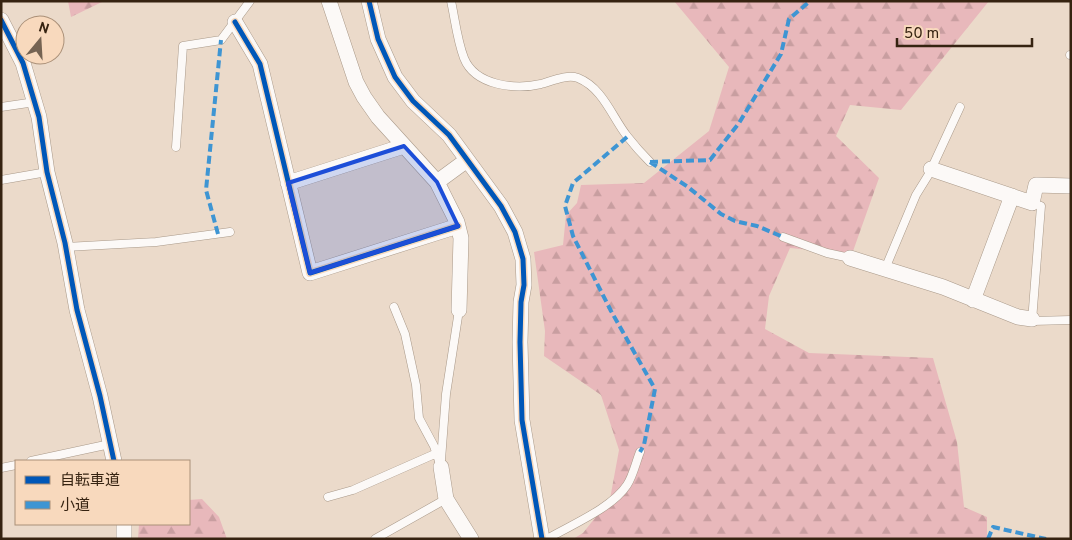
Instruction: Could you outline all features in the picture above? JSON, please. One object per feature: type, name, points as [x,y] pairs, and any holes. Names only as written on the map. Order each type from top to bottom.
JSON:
[{"type":"street","points":[[329,1],[356,82],[378,117],[437,182],[458,226],[461,238],[458,310]]},
{"type":"street","points":[[369,1],[378,39],[395,77],[413,101],[449,135],[501,206],[515,232],[523,259],[524,285],[520,342],[522,420],[542,539]]},
{"type":"street","points":[[1,20],[17,48],[35,102],[47,172],[66,247],[77,310],[100,396],[114,460]]},
{"type":"street","points":[[235,22],[260,64],[310,273],[458,226]]},
{"type":"street","points":[[288,183],[404,146]]},
{"type":"street","points":[[437,182],[467,160]]},
{"type":"street","points":[[931,169],[1032,203],[1036,185],[1071,186]]},
{"type":"street","points":[[973,300],[1012,196]]},
{"type":"street","points":[[850,258],[943,287],[1018,317],[1032,319]]},
{"type":"street","points":[[439,460],[446,499],[471,539]]},
{"type":"street","points":[[124,525],[124,539]]},
{"type":"lane","points":[[176,147],[184,46],[221,40],[250,1]]},
{"type":"lane","points":[[451,1],[464,58],[471,69],[481,77],[509,87],[530,86],[570,76],[579,78],[601,96],[627,137],[650,162]]},
{"type":"lane","points":[[1,107],[35,102]]},
{"type":"lane","points":[[885,268],[916,195],[931,169],[960,107]]},
{"type":"lane","points":[[1,180],[47,172]]},
{"type":"lane","points":[[1032,203],[1041,206],[1032,321],[1071,320]]},
{"type":"lane","points":[[66,247],[156,242],[230,232]]},
{"type":"lane","points":[[783,237],[827,253],[850,258]]},
{"type":"lane","points":[[394,307],[405,334],[416,385],[419,418],[439,460]]},
{"type":"lane","points":[[439,460],[458,310]]},
{"type":"lane","points":[[36,460],[110,444]]},
{"type":"lane","points":[[547,539],[597,511],[616,496],[627,485],[640,452]]},
{"type":"lane","points":[[328,497],[439,460]]},
{"type":"lane","points":[[1,468],[15,464]]},
{"type":"lane","points":[[375,539],[446,499]]},
{"type":"highlighted area","points":[[404,146],[437,182],[458,226],[310,273],[288,183]]},
{"type":"green space","points":[[68,1],[104,1],[71,17]]},
{"type":"green space","points":[[674,1],[989,1],[901,110],[850,105],[836,136],[879,178],[852,254],[790,248],[769,296],[765,329],[809,353],[933,358],[957,442],[964,507],[987,517],[987,539],[573,539],[583,533],[610,499],[619,450],[601,395],[544,356],[545,331],[534,252],[563,245],[566,215],[577,203],[581,185],[644,183],[709,131],[729,67]]},
{"type":"green space","points":[[202,499],[219,517],[227,539],[138,539],[139,525],[190,525],[190,500]]},
{"type":"marked path","points":[[650,162],[710,160],[739,123],[781,54],[789,19],[810,1]]},
{"type":"marked path","points":[[218,234],[206,190],[221,40]]},
{"type":"marked path","points":[[627,137],[573,183],[565,206],[573,236],[611,311],[655,389],[644,445],[640,452]]},
{"type":"marked path","points":[[650,162],[688,187],[721,214],[735,221],[757,226],[783,237]]},
{"type":"marked path","points":[[988,539],[993,527],[1046,539]]},
{"type":"cycle path","points":[[369,1],[378,39],[395,77],[413,101],[449,135],[501,206],[515,232],[523,259],[524,285],[521,302],[520,342],[522,420],[542,539]]},
{"type":"cycle path","points":[[1,20],[23,63],[39,117],[47,172],[65,243],[77,310],[100,396],[114,460]]},
{"type":"cycle path","points":[[235,22],[260,64],[310,273],[458,226]]}]
